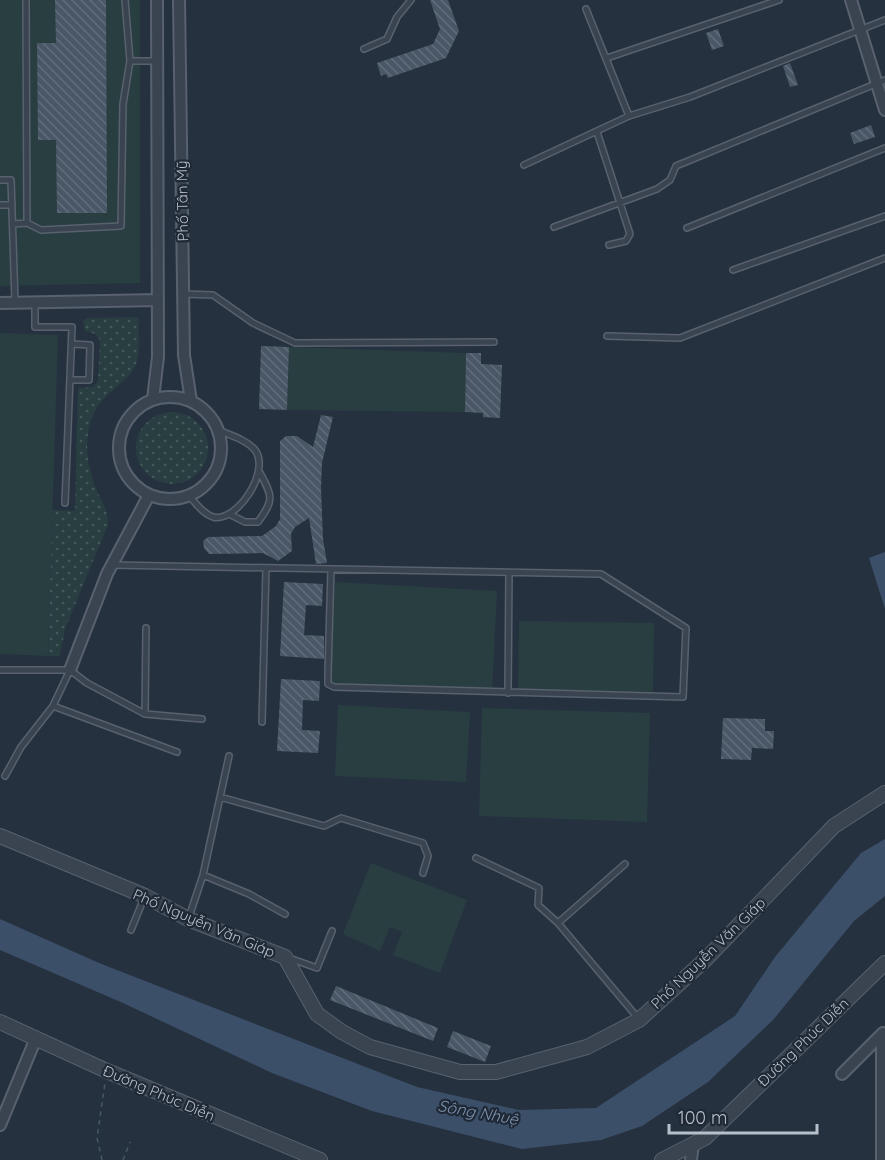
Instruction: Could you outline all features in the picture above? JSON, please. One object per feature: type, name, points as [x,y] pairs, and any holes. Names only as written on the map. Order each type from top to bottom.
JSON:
[{"type":"street","name":"Phố Tân Mỹ","points":[[153,399],[158,357],[157,0]]},
{"type":"street","name":"Phố Tân Mỹ","points":[[179,0],[184,355],[192,401]]},
{"type":"street","points":[[851,0],[881,81],[885,110]]},
{"type":"street","points":[[0,303],[158,300]]},
{"type":"street","points":[[166,396],[192,401],[203,408],[218,430],[222,445],[217,469],[203,488],[189,496],[163,499],[149,495],[130,478],[119,455],[120,437],[126,421],[138,408],[153,399],[166,396]]},
{"type":"street","points":[[70,670],[112,565],[149,495]]},
{"type":"street","name":"Phố Nguyễn Văn Giáp","points":[[0,836],[145,896],[188,919],[285,957],[317,1014],[342,1032],[370,1047],[460,1072],[496,1072],[544,1060],[595,1043],[639,1020],[705,960],[834,826],[885,793]]},
{"type":"street","name":"Đường Phúc Diễn","points":[[662,1160],[705,1138],[885,963]]},
{"type":"street","name":"Đường Phúc Diễn","points":[[0,1022],[107,1071],[320,1160]]},
{"type":"street","points":[[842,1074],[883,1032]]},
{"type":"street","points":[[882,1160],[883,1032]]},
{"type":"street","points":[[0,1125],[36,1038]]},
{"type":"street","points":[[691,1160],[693,1144]]},
{"type":"lane","points":[[26,0],[27,223]]},
{"type":"lane","points":[[12,224],[27,223],[41,230],[121,226],[123,104],[130,61],[124,0]]},
{"type":"lane","points":[[364,50],[387,39],[398,17],[411,0]]},
{"type":"lane","points":[[607,58],[779,0]]},
{"type":"lane","points":[[586,9],[629,116]]},
{"type":"lane","points":[[524,165],[629,116],[690,98],[885,20]]},
{"type":"lane","points":[[130,61],[157,61]]},
{"type":"lane","points":[[554,227],[657,189],[670,180],[676,166],[881,81]]},
{"type":"lane","points":[[597,132],[621,202],[629,238],[609,245]]},
{"type":"lane","points":[[687,228],[885,148]]},
{"type":"lane","points":[[0,180],[11,180],[15,303]]},
{"type":"lane","points":[[0,205],[12,205]]},
{"type":"lane","points":[[733,270],[885,216]]},
{"type":"lane","points":[[607,336],[680,338],[885,258]]},
{"type":"lane","points":[[183,294],[213,295],[253,323],[295,342],[494,342]]},
{"type":"lane","points":[[35,302],[35,327],[72,327],[65,503]]},
{"type":"lane","points":[[70,380],[89,380],[90,345],[72,344]]},
{"type":"lane","points":[[189,496],[206,514],[223,518],[231,515],[256,482],[260,473],[261,465],[254,449],[218,430]]},
{"type":"lane","points":[[231,515],[245,522],[258,522],[270,506],[271,493],[260,473]]},
{"type":"lane","points":[[112,565],[332,569],[509,573],[601,574],[686,628],[682,697],[334,687],[328,684],[332,569]]},
{"type":"lane","points":[[262,722],[266,568]]},
{"type":"lane","points":[[508,693],[509,573]]},
{"type":"lane","points":[[145,714],[146,628]]},
{"type":"lane","points":[[0,670],[70,670],[87,683],[145,714],[202,718]]},
{"type":"lane","points":[[5,776],[21,747],[53,706],[70,670]]},
{"type":"lane","points":[[53,706],[177,752]]},
{"type":"lane","points":[[188,919],[203,875],[230,756]]},
{"type":"lane","points":[[220,796],[324,826],[341,818],[423,843],[428,856],[423,873]]},
{"type":"lane","points":[[476,858],[539,888],[538,905],[558,923],[639,1020]]},
{"type":"lane","points":[[558,923],[625,864]]},
{"type":"lane","points":[[203,875],[249,894],[285,915]]},
{"type":"lane","points":[[130,930],[145,896]]},
{"type":"lane","points":[[285,957],[317,968],[332,931]]},
{"type":"path","points":[[102,1160],[97,1138],[107,1071]]},
{"type":"path","points":[[123,1160],[130,1142]]},
{"type":"green space","points":[[0,0],[140,0],[140,283],[0,286]]},
{"type":"green space","points":[[137,317],[139,320],[139,350],[135,366],[130,374],[98,405],[88,433],[89,466],[106,511],[108,525],[65,629],[60,656],[48,656],[52,510],[75,511],[78,388],[93,387],[98,381],[100,340],[95,334],[85,331],[83,321],[87,318]]},
{"type":"green space","points":[[0,333],[58,335],[48,656],[0,654]]},
{"type":"green space","points":[[289,347],[466,353],[465,412],[287,410]]},
{"type":"green space","points":[[165,412],[179,412],[198,422],[208,441],[208,455],[198,474],[179,484],[165,484],[146,474],[136,455],[136,441],[146,422]]},
{"type":"green space","points":[[335,582],[497,591],[492,692],[330,684]]},
{"type":"green space","points":[[519,621],[654,623],[653,692],[518,690]]},
{"type":"green space","points":[[338,705],[470,712],[466,782],[335,776]]},
{"type":"green space","points":[[482,708],[650,713],[647,822],[479,816]]},
{"type":"green space","points":[[371,863],[467,900],[440,973],[393,955],[402,932],[390,927],[380,951],[343,934]]},
{"type":"water","points":[[885,552],[885,609],[869,558]]},
{"type":"water","name":"Sông Nhuệ","points":[[885,839],[885,896],[854,921],[773,1020],[708,1082],[642,1126],[601,1140],[522,1149],[372,1111],[272,1073],[123,1003],[0,950],[0,919],[99,963],[417,1087],[519,1110],[596,1108],[735,1016],[775,957],[861,853]]},
{"type":"building","points":[[55,0],[106,0],[107,213],[57,213],[56,140],[38,140],[37,43],[56,43]]},
{"type":"building","points":[[430,0],[448,0],[459,31],[446,58],[388,78],[386,74],[381,76],[377,63],[433,44],[440,29]]},
{"type":"building","points":[[718,29],[724,46],[712,50],[706,33]]},
{"type":"building","points":[[790,63],[798,85],[790,87],[783,66]]},
{"type":"building","points":[[871,125],[875,137],[854,144],[850,133]]},
{"type":"building","points":[[261,346],[289,347],[287,410],[259,409]]},
{"type":"building","points":[[466,353],[481,353],[481,364],[502,365],[500,418],[483,417],[483,413],[465,412]]},
{"type":"building","points":[[321,415],[333,417],[322,463],[323,539],[327,563],[316,564],[309,518],[295,527],[291,534],[292,551],[278,561],[263,553],[209,554],[204,548],[203,541],[208,537],[262,536],[276,526],[280,519],[280,441],[286,436],[297,436],[313,447]]},
{"type":"building","points":[[284,582],[323,584],[322,606],[306,605],[304,635],[324,636],[324,659],[280,656]]},
{"type":"building","points":[[281,679],[320,681],[319,701],[303,700],[302,730],[320,731],[318,753],[277,751]]},
{"type":"building","points":[[723,718],[765,719],[765,731],[774,731],[773,749],[752,748],[751,760],[721,759]]},
{"type":"building","points":[[336,986],[438,1028],[433,1041],[330,1000]]},
{"type":"building","points":[[453,1031],[491,1046],[485,1062],[447,1047]]}]
